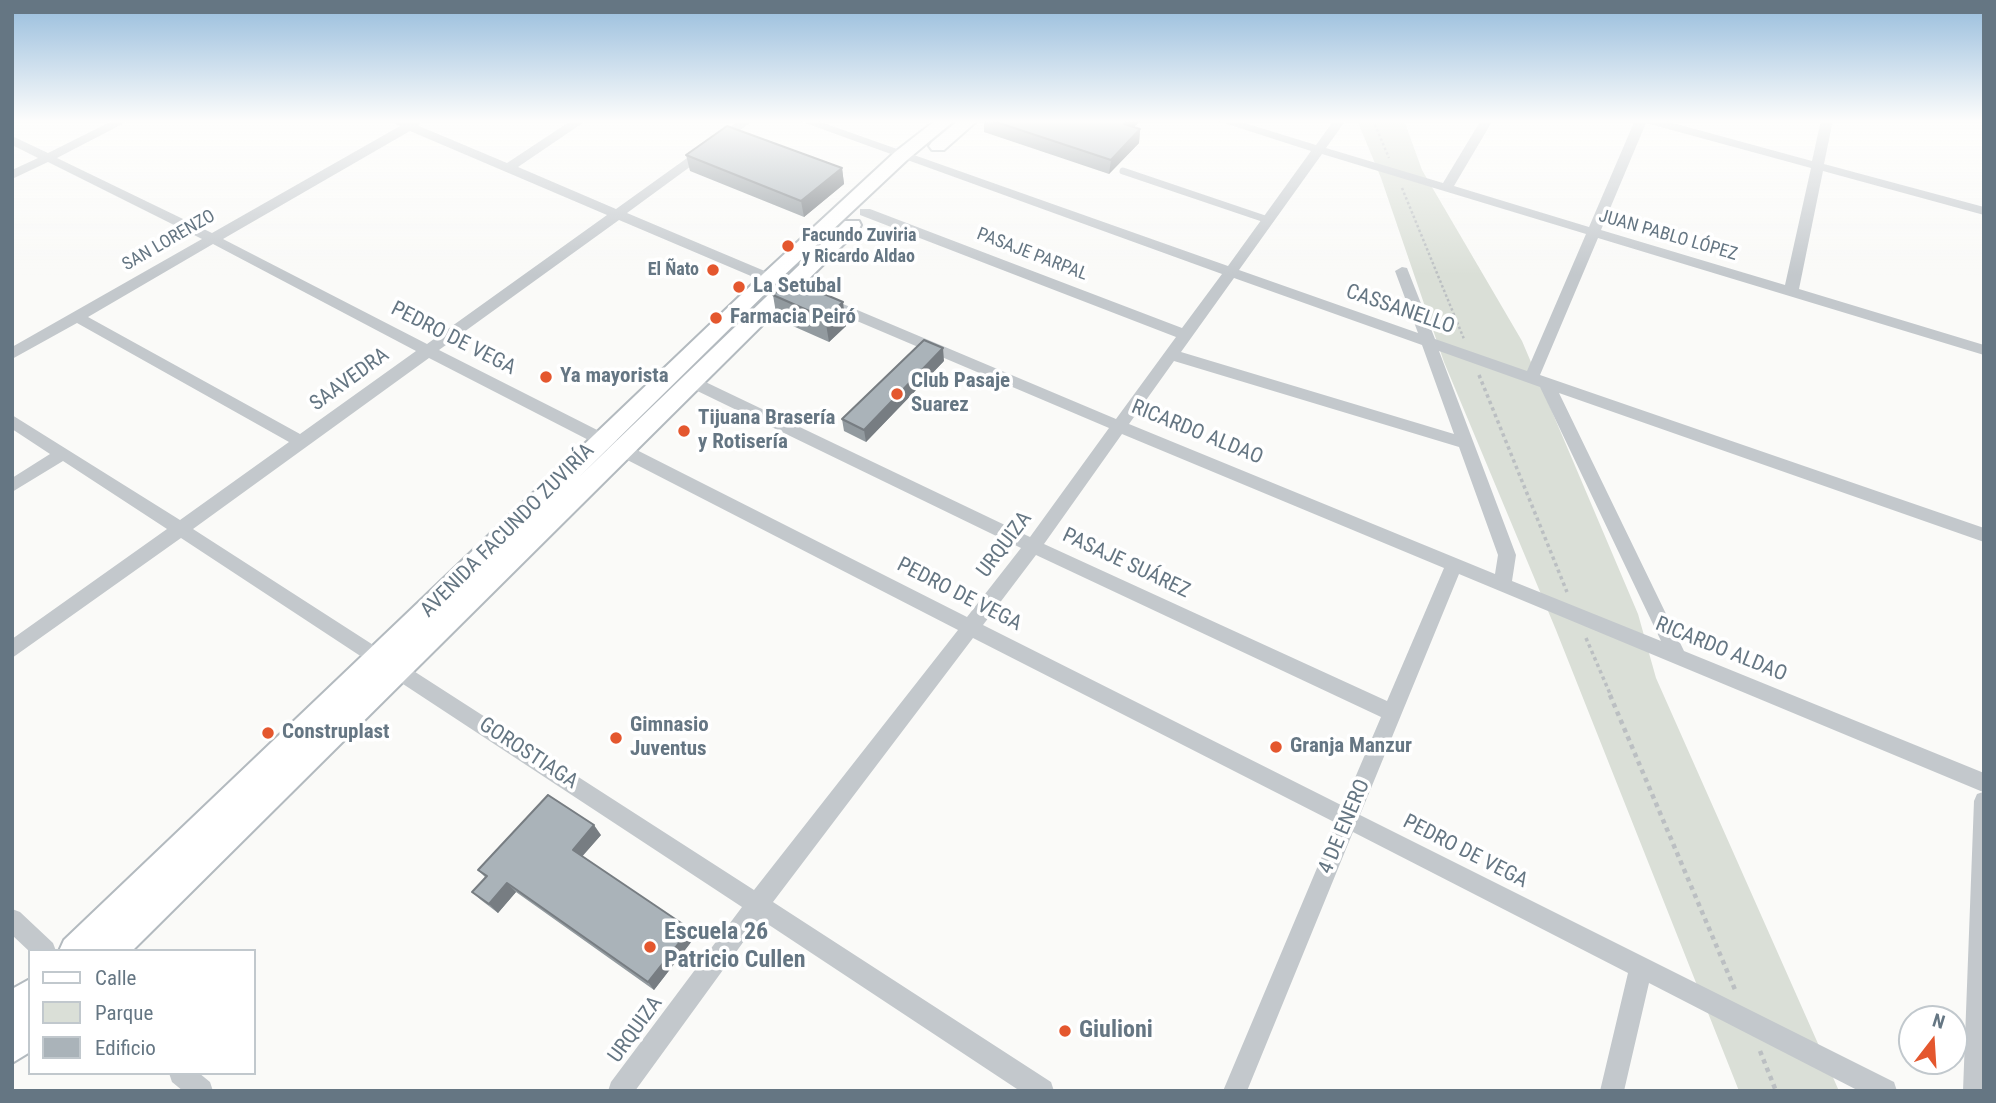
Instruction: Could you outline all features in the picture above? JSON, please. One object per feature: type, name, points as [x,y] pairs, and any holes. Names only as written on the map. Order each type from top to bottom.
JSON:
[{"type":"main road","name":"AVENIDA FACUNDO ZUVIRÍA","points":[[77,949],[388,662],[896,171]]},
{"type":"main road","name":"AVENIDA FACUNDO ZUVIRÍA","points":[[610,445],[690,382],[780,281],[865,212],[899,171]]},
{"type":"main road","name":"AVENIDA FACUNDO ZUVIRÍA","points":[[111,949],[388,662]]},
{"type":"main road","points":[[12,1012],[28,997]]},
{"type":"main road","points":[[12,1046],[28,1031]]},
{"type":"street","name":"PEDRO DE VEGA","points":[[75,171],[1885,1091]]},
{"type":"street","name":"SAN LORENZO","points":[[12,354],[324,171]]},
{"type":"street","name":"RICARDO ALDAO","points":[[516,171],[1121,427],[1984,783]]},
{"type":"street","name":"SAAVEDRA","points":[[12,650],[678,171]]},
{"type":"street","name":"CASSANELLO","points":[[944,171],[1984,535]]},
{"type":"street","name":"URQUIZA","points":[[620,1091],[758,904],[1033,546],[1305,171]]},
{"type":"street","name":"JUAN PABLO LÓPEZ","points":[[1392,171],[1984,350]]},
{"type":"street","points":[[1447,187],[1456,171]]},
{"type":"street","points":[[1619,171],[1539,379],[1677,656]]},
{"type":"street","points":[[1791,292],[1816,171]]},
{"type":"street","points":[[1837,171],[1984,211]]},
{"type":"street","name":"PASAJE PARPAL","points":[[865,212],[1186,335]]},
{"type":"street","points":[[1402,271],[1507,555],[1503,583]]},
{"type":"street","points":[[76,317],[300,442]]},
{"type":"street","points":[[1172,355],[1466,443]]},
{"type":"street","name":"PASAJE SUÁREZ","points":[[690,382],[1033,546],[1393,713]]},
{"type":"street","name":"GOROSTIAGA","points":[[12,421],[388,662],[1042,1091]]},
{"type":"street","points":[[12,486],[62,454]]},
{"type":"street","name":"4 DE ENERO","points":[[1236,1091],[1454,564]]},
{"type":"street","points":[[1975,1091],[1984,801]]},
{"type":"street","points":[[12,919],[44,949]]},
{"type":"street","points":[[1612,1091],[1642,968]]},
{"type":"street","points":[[183,1075],[201,1091]]},
{"type":"lane","points":[[1124,171],[1268,220]]},
{"type":"green space","points":[[1378,171],[1423,171],[1522,341],[1638,614],[1656,678],[1839,1091],[1739,1091],[1556,630],[1444,362]]},
{"type":"building","points":[[727,171],[838,171],[801,201]]},
{"type":"building","points":[[791,280],[843,302],[825,318],[773,295]]},
{"type":"building","points":[[924,340],[943,348],[864,430],[842,419]]},
{"type":"building","points":[[548,795],[594,825],[573,850],[690,929],[648,982],[507,883],[489,904],[472,892],[487,876],[478,870]]},
{"type":"place","name":"Facundo Zuviria y Ricardo Aldao","points":[[788,246]]},
{"type":"place","name":"El Ñato","points":[[713,270]]},
{"type":"place","name":"La Setubal","points":[[739,287]]},
{"type":"place","name":"Farmacia Peiró","points":[[716,318]]},
{"type":"place","name":"Ya mayorista","points":[[546,377]]},
{"type":"place","name":"Club Pasaje Suarez","points":[[897,394]]},
{"type":"place","name":"Tijuana Brasería y Rotisería","points":[[684,431]]},
{"type":"place","name":"Construplast","points":[[268,733]]},
{"type":"place","name":"Gimnasio Juventus","points":[[616,738]]},
{"type":"place","name":"Granja Manzur","points":[[1276,747]]},
{"type":"place","name":"Escuela 26 Patricio Cullen","points":[[650,947]]},
{"type":"place","name":"Giulioni","points":[[1065,1031]]}]
